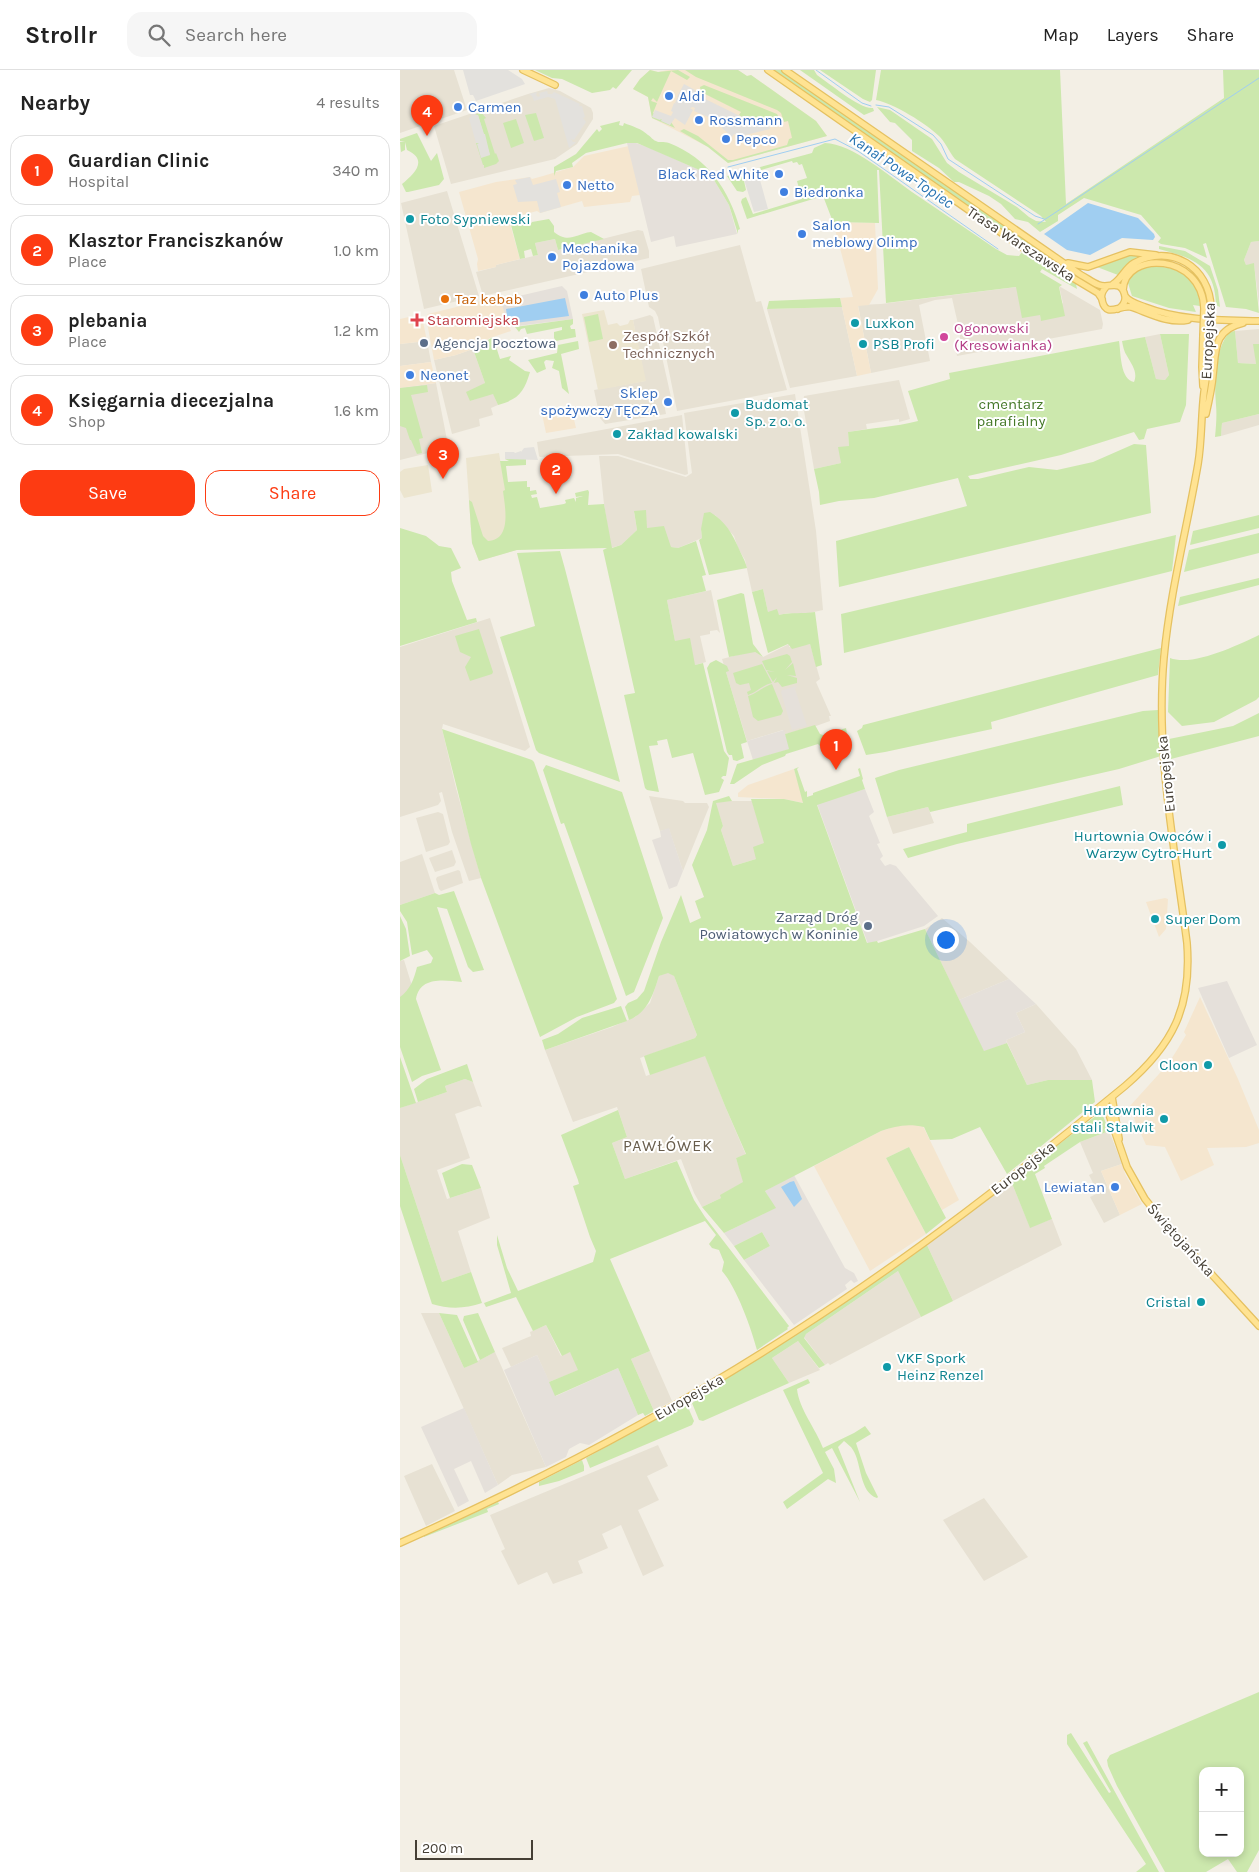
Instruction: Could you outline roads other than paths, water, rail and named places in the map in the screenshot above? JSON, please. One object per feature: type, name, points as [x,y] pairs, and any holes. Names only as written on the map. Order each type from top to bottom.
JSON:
[{"type":"main road","points":[[523,70],[554,85]]},
{"type":"main road","name":"Trasa Warszawska","points":[[768,70],[1023,248],[1098,293],[1102,299]]},
{"type":"main road","name":"Trasa Warszawska","points":[[785,70],[1061,261],[1099,285],[1109,285]]},
{"type":"main road","name":"Europejska","points":[[400,1543],[481,1506],[588,1453],[675,1406],[772,1347],[915,1250],[1105,1103],[1144,1069],[1161,1051],[1176,1025],[1187,984],[1186,943],[1162,745],[1161,689],[1167,632],[1195,480],[1202,427],[1204,394],[1210,358],[1211,308],[1209,290],[1198,271],[1180,260],[1136,252],[1123,253],[1084,267],[1061,261]]},
{"type":"main road","points":[[1158,256],[1133,264],[1124,271],[1116,283],[1109,285],[1102,293],[1104,305],[1108,309],[1118,309],[1126,306],[1166,319],[1182,321],[1190,319]]},
{"type":"main road","name":"Europejska","points":[[1124,293],[1126,279],[1137,268],[1153,263],[1174,266],[1187,272],[1196,280],[1203,299],[1204,308],[1202,367],[1204,394]]},
{"type":"main road","points":[[1109,285],[1118,286],[1129,301],[1152,310],[1190,319],[1257,321]]},
{"type":"main road","points":[[1118,309],[1124,303],[1124,293]]},
{"type":"main road","points":[[1202,427],[1211,391],[1219,338],[1231,327],[1257,321]]},
{"type":"main road","name":"Świętojańska","points":[[1112,1097],[1119,1144]]},
{"type":"main road","name":"Świętojańska","points":[[1105,1103],[1132,1178],[1148,1203],[1259,1326]]},
{"type":"water","points":[[1088,203],[1138,218],[1155,237],[1153,240],[1122,238],[1090,255],[1067,250],[1044,234]]},
{"type":"water","points":[[565,298],[569,316],[515,323],[514,319],[510,320],[508,324],[506,309]]},
{"type":"water","points":[[794,1181],[802,1199],[794,1207],[781,1187]]},
{"type":"waterway","points":[[816,70],[862,103],[871,106]]},
{"type":"waterway","name":"Kanał Powa-Topiec","points":[[1038,224],[1259,78]]},
{"type":"waterway","points":[[876,105],[889,107],[933,135],[941,144],[948,159],[1035,216],[1044,219]]},
{"type":"waterway","name":"Kanał Powa-Topiec","points":[[728,167],[835,139],[858,151],[998,249]]},
{"type":"place","name":"Aldi","points":[[669,96]]},
{"type":"place","name":"Carmen","points":[[458,107]]},
{"type":"place","name":"Rossmann","points":[[699,120]]},
{"type":"place","name":"Księgarnia diecezjalna","points":[[427,136]]},
{"type":"place","name":"Pepco","points":[[726,139]]},
{"type":"place","name":"Black Red White","points":[[779,174]]},
{"type":"place","name":"Netto","points":[[567,185]]},
{"type":"place","name":"Biedronka","points":[[784,192]]},
{"type":"place","name":"Foto Sypniewski","points":[[410,219]]},
{"type":"place","name":"Salon meblowy Olimp","points":[[802,234]]},
{"type":"place","name":"Mechanika Pojazdowa","points":[[552,257]]},
{"type":"place","name":"Auto Plus","points":[[584,295]]},
{"type":"place","name":"Taz kebab","points":[[445,299]]},
{"type":"place","name":"Staromiejska","points":[[417,320]]},
{"type":"place","name":"Luxkon","points":[[855,323]]},
{"type":"place","name":"Ogonowski (Kresowianka)","points":[[944,337]]},
{"type":"place","name":"Agencja Pocztowa","points":[[424,343]]},
{"type":"place","name":"PSB Profi","points":[[863,344]]},
{"type":"place","name":"Zespół Szkół Technicznych","points":[[613,345]]},
{"type":"place","name":"Neonet","points":[[410,375]]},
{"type":"place","name":"Sklep spożywczy TĘCZA","points":[[668,402]]},
{"type":"place","name":"Budomat Sp. z o. o.","points":[[735,413]]},
{"type":"place","name":"Zakład kowalski","points":[[617,434]]},
{"type":"place","name":"plebania","points":[[443,479]]},
{"type":"place","name":"Klasztor Franciszkanów","points":[[556,494]]},
{"type":"place","name":"Guardian Clinic","points":[[836,770]]},
{"type":"place","name":"Hurtownia Owoców i Warzyw Cytro-Hurt","points":[[1222,845]]},
{"type":"place","name":"Super Dom","points":[[1155,919]]},
{"type":"place","name":"Zarząd Dróg Powiatowych w Koninie","points":[[868,926]]},
{"type":"place","name":"Cloon","points":[[1208,1065]]},
{"type":"place","name":"Hurtownia stali Stalwit","points":[[1164,1119]]},
{"type":"place","name":"Lewiatan","points":[[1115,1187]]},
{"type":"place","name":"Cristal","points":[[1201,1302]]},
{"type":"place","name":"VKF Spork Heinz Renzel","points":[[887,1367]]},
{"type":"district","name":"PAWŁÓWEK","points":[[668,1145]]},
{"type":"park label","name":"cmentarz parafialny","points":[[1011,412]]}]
